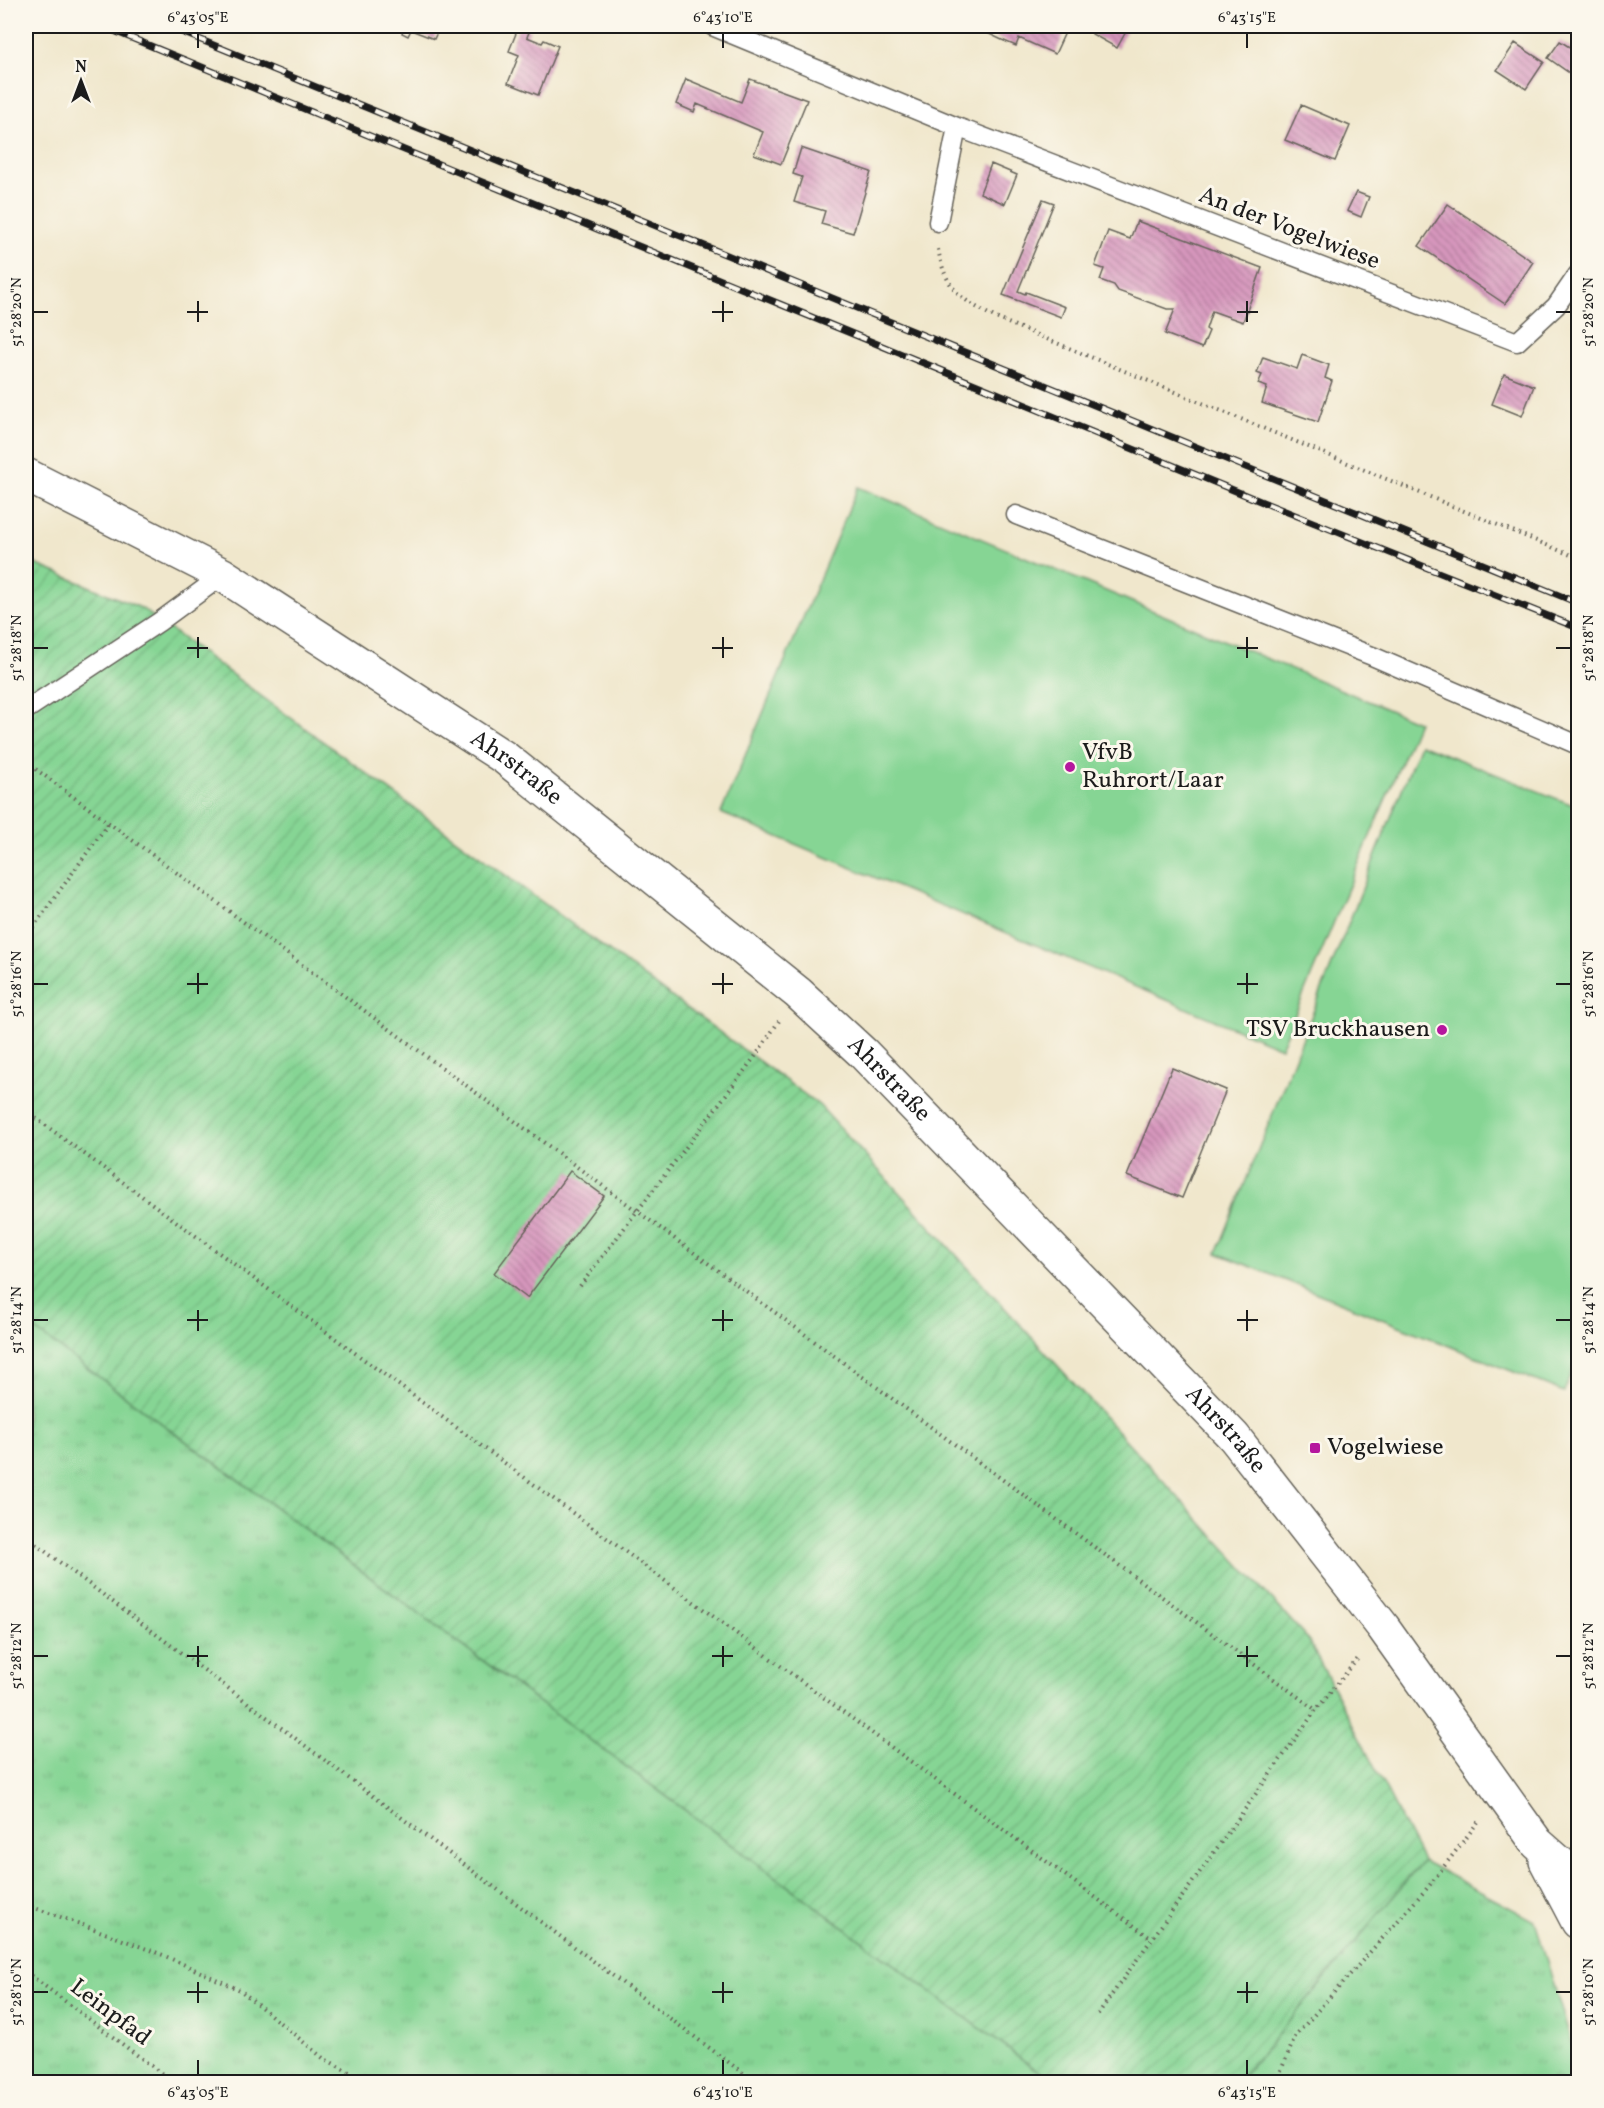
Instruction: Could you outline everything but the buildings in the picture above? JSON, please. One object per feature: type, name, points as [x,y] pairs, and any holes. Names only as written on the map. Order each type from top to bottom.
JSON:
[{"type":"street","name":"Ahrstraße","points":[[26,475],[223,575],[505,758],[798,993],[863,1053],[1234,1437],[1383,1627],[1537,1843],[1578,1879]]},
{"type":"street","points":[[1537,1843],[1578,1922]]},
{"type":"lane","name":"An der Vogelwiese","points":[[712,26],[957,127],[1517,342],[1556,306],[1578,274]]},
{"type":"lane","points":[[938,222],[957,127]]},
{"type":"lane","points":[[1016,514],[1372,656],[1578,745]]},
{"type":"lane","points":[[26,710],[159,622],[223,575]]},
{"type":"path","points":[[938,222],[938,251],[945,277],[958,296],[996,318],[1578,558]]},
{"type":"path","points":[[26,762],[1316,1710]]},
{"type":"path","points":[[26,937],[108,824]]},
{"type":"path","points":[[580,1286],[754,1058],[798,993]]},
{"type":"path","points":[[26,1111],[1152,1939]]},
{"type":"path","points":[[26,1537],[755,2082]]},
{"type":"path","points":[[1098,2014],[1316,1710],[1383,1627]]},
{"type":"path","points":[[1276,2082],[1296,2035],[1429,1886],[1500,1792]]},
{"type":"path","points":[[26,1905],[163,1954],[240,1990],[322,2058],[368,2082]]},
{"type":"path","name":"Leinpfad","points":[[26,1972],[173,2082]]},
{"type":"green space","name":"VfvB Ruhrort/Laar","points":[[858,487],[1418,722],[1281,1048],[721,813]]},
{"type":"green space","points":[[26,560],[141,608],[819,1105],[1308,1639],[1423,1861],[1238,2082],[1053,2082],[26,1323]]},
{"type":"green space","name":"TSV Bruckhausen","points":[[1420,744],[1578,807],[1578,1355],[1564,1392],[1217,1253]]},
{"type":"green space","points":[[26,1323],[1053,2082],[26,2082]]},
{"type":"green space","points":[[1423,1861],[1535,1921],[1578,2065],[1578,2082],[1238,2082]]},
{"type":"railway","points":[[102,26],[1260,501],[1578,628]]},
{"type":"railway","points":[[167,26],[1578,603]]},
{"type":"place","name":"VfvB Ruhrort/Laar","points":[[1070,767]]},
{"type":"place","name":"TSV Bruckhausen","points":[[1442,1030]]},
{"type":"place","name":"Vogelwiese","points":[[1315,1448]]}]
